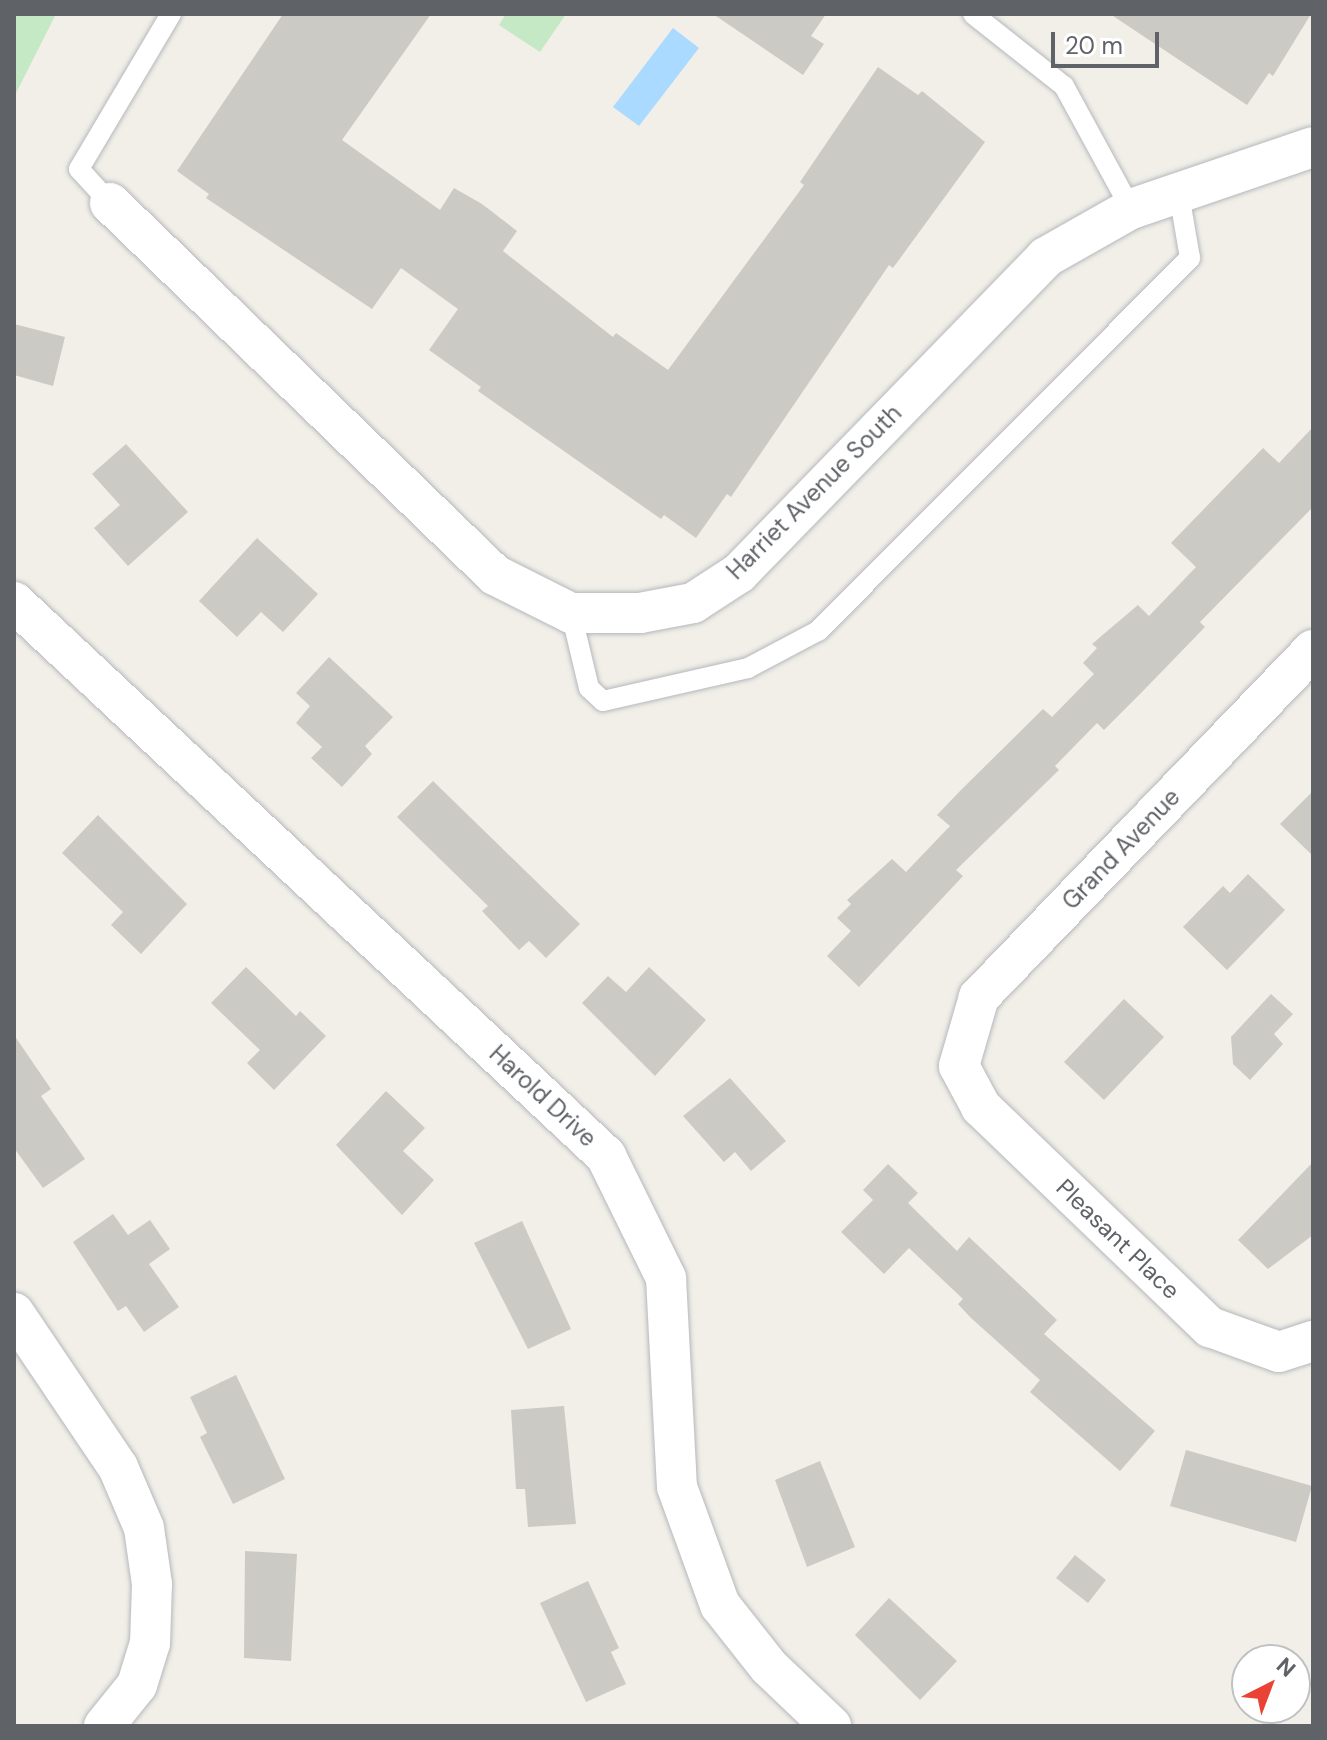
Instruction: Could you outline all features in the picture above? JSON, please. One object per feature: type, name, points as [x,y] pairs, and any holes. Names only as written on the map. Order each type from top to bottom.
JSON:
[{"type":"street","name":"Harriet Avenue South","points":[[110,203],[495,575],[571,613],[640,613],[693,603],[739,573],[1046,257],[1131,209],[1313,147]]},
{"type":"street","name":"Harold Drive","points":[[14,602],[606,1156],[666,1278],[677,1487],[720,1605],[769,1667],[831,1726]]},
{"type":"street","name":"Grand Avenue","points":[[959,1066],[979,997],[1313,650]]},
{"type":"street","name":"Pleasant Place","points":[[959,1066],[981,1107],[1210,1327],[1279,1352],[1313,1341]]},
{"type":"street","points":[[14,1313],[118,1467],[144,1528],[152,1584],[150,1643],[137,1685],[104,1726]]},
{"type":"lane","points":[[110,203],[79,169],[171,14]]},
{"type":"lane","points":[[973,14],[1064,86],[1131,209]]},
{"type":"lane","points":[[571,613],[584,674],[603,701],[748,668],[818,631],[1190,258],[1179,194]]},
{"type":"green space","points":[[14,14],[56,14],[14,97]]},
{"type":"green space","points":[[506,14],[566,14],[540,52],[499,25]]},
{"type":"water","points":[[673,28],[699,48],[639,126],[613,107]]},
{"type":"building","points":[[283,14],[431,14],[342,140],[440,210],[454,188],[482,204],[517,231],[503,251],[613,337],[616,333],[668,370],[804,185],[800,182],[878,67],[918,95],[922,91],[985,142],[893,268],[889,265],[731,497],[727,494],[696,538],[664,515],[661,519],[478,391],[481,387],[429,350],[458,309],[401,268],[372,309],[206,198],[209,194],[177,171]]},
{"type":"building","points":[[713,14],[826,14],[811,36],[824,44],[803,75]]},
{"type":"building","points":[[1110,14],[1311,14],[1273,76],[1269,73],[1247,105]]},
{"type":"building","points":[[14,324],[65,337],[53,386],[14,375]]},
{"type":"building","points":[[1313,427],[1313,507],[1200,622],[1205,627],[1142,692],[1104,730],[1097,723],[1055,766],[1059,770],[956,870],[963,876],[859,987],[827,956],[851,931],[837,918],[851,904],[847,900],[892,859],[906,872],[950,826],[937,815],[1043,709],[1052,717],[1094,674],[1083,663],[1097,648],[1092,644],[1138,605],[1149,616],[1196,567],[1171,543],[1263,448],[1279,463]]},
{"type":"building","points":[[126,444],[188,512],[128,566],[94,528],[120,505],[92,474]]},
{"type":"building","points":[[257,538],[318,594],[283,632],[261,612],[237,637],[199,601]]},
{"type":"building","points":[[329,657],[393,717],[365,746],[372,754],[342,787],[311,758],[322,747],[296,723],[310,706],[296,693]]},
{"type":"building","points":[[433,781],[580,924],[546,958],[529,941],[519,950],[482,911],[488,906],[397,817]]},
{"type":"building","points":[[1313,791],[1313,856],[1280,824]]},
{"type":"building","points":[[98,815],[187,904],[141,954],[111,925],[123,912],[62,853]]},
{"type":"building","points":[[1248,874],[1285,910],[1227,970],[1183,927],[1223,886],[1230,893]]},
{"type":"building","points":[[246,967],[296,1016],[300,1011],[326,1036],[274,1090],[247,1063],[260,1050],[211,1003]]},
{"type":"building","points":[[649,967],[706,1020],[655,1076],[582,1003],[608,976],[626,992]]},
{"type":"building","points":[[1271,994],[1293,1014],[1274,1034],[1283,1044],[1250,1080],[1233,1064],[1231,1037]]},
{"type":"building","points":[[1124,999],[1164,1037],[1104,1100],[1064,1062]]},
{"type":"building","points":[[14,1035],[51,1089],[41,1096],[85,1159],[43,1188],[14,1148]]},
{"type":"building","points":[[730,1078],[786,1141],[751,1171],[735,1152],[724,1162],[683,1116]]},
{"type":"building","points":[[386,1091],[425,1128],[403,1151],[434,1180],[402,1215],[336,1145]]},
{"type":"building","points":[[1313,1162],[1313,1235],[1268,1269],[1238,1240]]},
{"type":"building","points":[[888,1164],[918,1193],[908,1203],[957,1251],[969,1237],[1057,1320],[1044,1334],[1155,1431],[1120,1471],[1030,1392],[1040,1380],[970,1317],[958,1304],[963,1299],[909,1248],[884,1274],[841,1232],[873,1200],[863,1190]]},
{"type":"building","points":[[113,1214],[128,1235],[150,1220],[170,1249],[149,1264],[179,1307],[144,1332],[126,1306],[118,1311],[73,1242]]},
{"type":"building","points":[[522,1221],[571,1329],[528,1349],[474,1243]]},
{"type":"building","points":[[236,1375],[285,1479],[233,1504],[200,1437],[207,1433],[190,1397]]},
{"type":"building","points":[[564,1406],[576,1524],[528,1527],[525,1489],[516,1489],[511,1410]]},
{"type":"building","points":[[1186,1450],[1312,1486],[1296,1542],[1170,1506]]},
{"type":"building","points":[[820,1461],[855,1547],[807,1567],[775,1480]]},
{"type":"building","points":[[245,1551],[297,1554],[291,1661],[244,1658]]},
{"type":"building","points":[[1075,1555],[1106,1580],[1088,1603],[1056,1578]]},
{"type":"building","points":[[588,1581],[619,1648],[611,1652],[626,1684],[586,1702],[540,1603]]},
{"type":"building","points":[[889,1598],[957,1661],[920,1700],[855,1635]]}]
